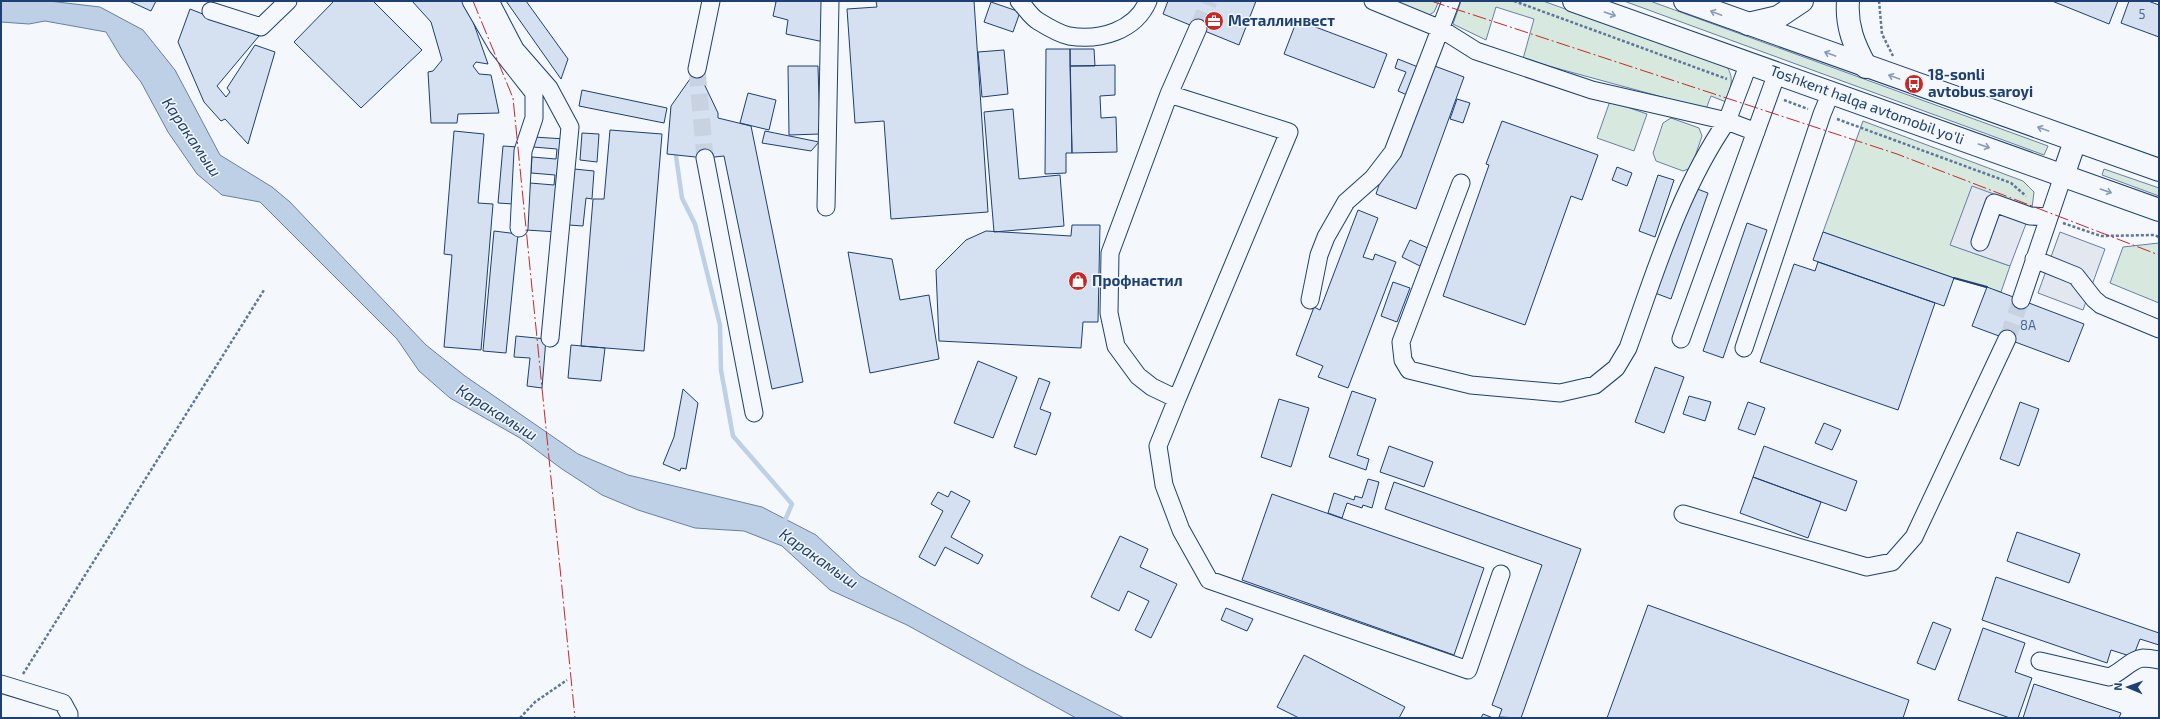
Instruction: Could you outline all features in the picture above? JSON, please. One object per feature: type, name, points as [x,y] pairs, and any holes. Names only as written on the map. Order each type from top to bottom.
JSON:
[{"type":"main road","name":"Toshkent halqa avtomobil yo'li","points":[[1574,1],[2159,210]]},
{"type":"main road","points":[[1685,1],[1866,67],[2159,170]]},
{"type":"main road","points":[[1748,24],[1778,17],[1802,1]]},
{"type":"main road","points":[[1848,1],[1847,15],[1850,32],[1855,47],[1866,67]]},
{"type":"main road","points":[[2063,176],[2075,141]]},
{"type":"lane","points":[[212,11],[261,27],[288,1]]},
{"type":"lane","points":[[471,1],[497,46],[534,93],[534,118],[523,151],[519,228]]},
{"type":"lane","points":[[490,1],[515,49],[549,88],[570,127],[550,338]]},
{"type":"lane","points":[[697,70],[710,1]]},
{"type":"lane","points":[[826,207],[830,1]]},
{"type":"lane","points":[[1019,1],[1037,21],[1068,36],[1098,36],[1126,28],[1144,10],[1148,1]]},
{"type":"lane","points":[[1373,1],[1441,29],[1476,51],[1592,90],[1727,121],[1756,132]]},
{"type":"lane","points":[[1310,300],[1319,255],[1326,237],[1346,202],[1372,178],[1393,152],[1451,1]]},
{"type":"lane","points":[[1177,399],[1152,387],[1138,376],[1116,346],[1109,313],[1110,253],[1169,94],[1198,28]]},
{"type":"lane","points":[[1461,183],[1401,342],[1403,360],[1409,370],[1471,385],[1560,392],[1594,385],[1616,368],[1628,348],[1683,198],[1706,151],[1727,121],[1749,63]]},
{"type":"lane","points":[[1681,339],[1777,73]]},
{"type":"lane","points":[[1744,348],[1822,114],[1831,92]]},
{"type":"lane","points":[[1169,94],[1289,132],[1158,446],[1164,485],[1180,530],[1209,580],[1468,670],[1501,574]]},
{"type":"lane","points":[[705,158],[754,413]]},
{"type":"lane","points":[[2021,300],[2063,176]]},
{"type":"lane","points":[[1980,242],[1994,203],[2030,216],[2048,217]]},
{"type":"lane","points":[[2034,259],[2076,276],[2094,299],[2101,305],[2159,330]]},
{"type":"lane","points":[[1683,514],[1867,567],[1892,562],[1914,537],[2007,339]]},
{"type":"lane","points":[[2040,661],[2109,677],[2118,674],[2128,665],[2142,658],[2159,660]]},
{"type":"lane","points":[[7,687],[63,703],[70,714],[69,718]]},
{"type":"path","points":[[1879,1],[1882,34],[1893,56],[1899,61]]},
{"type":"path","points":[[2100,236],[2154,235],[2159,237]]},
{"type":"path","points":[[7,687],[264,290]]},
{"type":"path","points":[[520,718],[535,702],[567,680]]},
{"type":"shaded area","points":[[1390,1],[1439,1],[1434,12],[1429,15]]},
{"type":"shaded area","points":[[1461,1],[1543,1],[1727,67],[1731,80],[1726,102],[1711,96],[1706,109],[1523,59],[1534,19],[1496,7],[1486,40],[1453,24]]},
{"type":"shaded area","points":[[1624,1],[1650,1],[2048,146],[2044,155]]},
{"type":"shaded area","points":[[1610,101],[1647,114],[1634,151],[1597,138]]},
{"type":"shaded area","points":[[1671,118],[1699,128],[1702,136],[1691,168],[1683,171],[1656,161],[1653,153],[1663,123]]},
{"type":"shaded area","points":[[1863,121],[2023,181],[2034,192],[2032,208],[1972,187],[1951,245],[2010,266],[2001,292],[1954,278],[1823,232]]},
{"type":"shaded area","points":[[2104,169],[2159,188],[2159,196],[2102,175]]},
{"type":"shaded area","points":[[1972,186],[2032,208],[2010,266],[1950,245]]},
{"type":"shaded area","points":[[2060,232],[2105,249],[2083,310],[2038,293]]},
{"type":"shaded area","points":[[2159,243],[2159,303],[2110,283],[2123,247]]},
{"type":"water","name":"Каракамыш","points":[[1,1],[49,1],[100,7],[143,30],[175,70],[220,155],[272,187],[290,202],[426,345],[465,376],[578,454],[628,475],[762,507],[816,535],[860,576],[1025,667],[1124,718],[1076,718],[907,625],[830,590],[782,546],[744,531],[695,528],[638,510],[602,495],[562,469],[520,438],[450,398],[419,371],[397,339],[260,202],[222,195],[197,174],[168,132],[141,82],[121,57],[106,32],[45,21],[29,24],[1,22]]},
{"type":"building","points":[[129,1],[156,1],[151,11]]},
{"type":"building","points":[[334,1],[373,1],[422,50],[361,108],[294,42]]},
{"type":"building","points":[[412,1],[464,1],[469,10],[488,64],[476,62],[473,66],[479,74],[491,75],[499,113],[458,114],[457,123],[431,123],[428,72],[433,71],[442,60],[431,22]]},
{"type":"building","points":[[506,1],[526,1],[568,59],[561,79]]},
{"type":"building","points":[[772,1],[826,1],[824,42],[786,34],[788,20],[773,16],[776,2]]},
{"type":"building","points":[[876,1],[974,1],[988,212],[891,219],[884,121],[855,123],[847,9],[877,7]]},
{"type":"building","name":"Металлинвест","points":[[1168,1],[1256,1],[1239,45],[1163,14]]},
{"type":"building","points":[[2052,1],[2118,1],[2109,24]]},
{"type":"building","points":[[2129,1],[2148,1],[2159,5],[2159,37],[2121,23]]},
{"type":"building","points":[[991,2],[1020,12],[1013,32],[984,22]]},
{"type":"building","points":[[190,9],[259,36],[217,86],[226,97],[230,92],[227,88],[255,45],[275,52],[248,144],[225,119],[221,121],[204,102],[178,42]]},
{"type":"building","points":[[1297,20],[1387,54],[1374,88],[1284,54]]},
{"type":"building","points":[[1046,49],[1070,49],[1072,153],[1066,153],[1066,173],[1045,174]]},
{"type":"building","points":[[1070,49],[1094,49],[1095,66],[1070,66]]},
{"type":"building","points":[[1004,50],[1008,94],[982,97],[978,52]]},
{"type":"building","points":[[1398,59],[1418,67],[1407,95],[1398,91],[1406,72],[1395,68]]},
{"type":"building","points":[[1115,65],[1115,95],[1100,96],[1101,118],[1116,117],[1117,152],[1072,153],[1070,66]]},
{"type":"building","points":[[1432,65],[1464,77],[1416,209],[1376,194],[1383,173],[1387,174]]},
{"type":"building","points":[[788,66],[818,66],[820,134],[789,135]]},
{"type":"building","points":[[697,69],[718,113],[718,118],[751,126],[803,382],[772,389],[724,156],[705,158],[667,154],[671,106]]},
{"type":"building","points":[[582,90],[667,108],[664,123],[579,106]]},
{"type":"building","points":[[748,93],[776,100],[769,130],[740,123]]},
{"type":"building","points":[[1457,99],[1470,103],[1463,123],[1450,119]]},
{"type":"building","points":[[1013,109],[1019,179],[1060,175],[1064,226],[994,232],[984,112]]},
{"type":"building","points":[[1502,121],[1598,155],[1582,200],[1571,196],[1525,325],[1443,296],[1489,165],[1486,164]]},
{"type":"building","points":[[610,130],[662,134],[644,351],[581,346],[593,199],[604,199]]},
{"type":"building","points":[[454,131],[484,134],[478,203],[493,204],[481,350],[444,347],[452,255],[444,254]]},
{"type":"building","points":[[765,131],[819,142],[811,151],[762,143]]},
{"type":"building","points":[[582,133],[599,134],[597,162],[580,160]]},
{"type":"building","points":[[534,137],[565,139],[558,232],[526,230],[530,183],[554,185],[555,175],[531,173],[532,157],[556,159],[557,149],[533,147]]},
{"type":"building","points":[[503,146],[518,147],[513,204],[498,203]]},
{"type":"building","points":[[1617,167],[1632,173],[1627,186],[1612,180]]},
{"type":"building","points":[[574,169],[594,171],[592,199],[586,198],[583,226],[569,225]]},
{"type":"building","points":[[1658,175],[1674,180],[1655,237],[1639,231]]},
{"type":"building","points":[[1692,187],[1708,193],[1671,299],[1655,293]]},
{"type":"building","points":[[1358,210],[1378,218],[1363,257],[1373,260],[1375,254],[1396,262],[1348,388],[1318,377],[1323,366],[1296,355],[1314,307],[1320,310]]},
{"type":"building","points":[[1747,223],[1767,230],[1723,358],[1703,351]]},
{"type":"building","points":[[1072,225],[1100,225],[1098,322],[1083,322],[1081,348],[939,341],[936,270],[966,240],[986,231],[1071,236]]},
{"type":"building","points":[[494,231],[518,234],[506,353],[483,351]]},
{"type":"building","points":[[1823,232],[1954,278],[1944,306],[1813,260]]},
{"type":"building","points":[[1410,240],[1430,249],[1422,267],[1402,257]]},
{"type":"building","points":[[848,252],[892,259],[900,300],[929,295],[939,359],[870,373]]},
{"type":"building","points":[[1818,262],[1935,303],[1898,410],[1760,362],[1794,264],[1815,271]]},
{"type":"building","points":[[1393,282],[1410,288],[1397,322],[1381,316]]},
{"type":"building","points":[[1987,287],[2084,324],[2069,362],[1972,326]]},
{"type":"building","points":[[516,336],[546,339],[542,388],[527,386],[530,358],[514,357]]},
{"type":"building","points":[[571,345],[605,348],[601,381],[568,378]]},
{"type":"building","points":[[978,361],[1017,377],[993,438],[954,423]]},
{"type":"building","points":[[1655,367],[1684,377],[1664,433],[1635,422]]},
{"type":"building","points":[[1039,378],[1050,382],[1040,409],[1051,413],[1036,455],[1014,447]]},
{"type":"building","points":[[683,389],[698,403],[686,469],[681,468],[680,471],[663,464],[674,437]]},
{"type":"building","points":[[1352,391],[1376,399],[1357,455],[1369,459],[1366,470],[1329,457]]},
{"type":"building","points":[[1689,396],[1711,402],[1705,421],[1683,414]]},
{"type":"building","points":[[1279,399],[1309,408],[1291,467],[1261,457]]},
{"type":"building","points":[[1748,402],[1765,408],[1755,435],[1738,429]]},
{"type":"building","points":[[2020,402],[2039,409],[2019,466],[2000,459]]},
{"type":"building","points":[[1824,423],[1841,430],[1832,450],[1815,443]]},
{"type":"building","points":[[1389,446],[1433,462],[1424,487],[1380,472]]},
{"type":"building","points":[[1764,446],[1857,481],[1846,511],[1753,477]]},
{"type":"building","points":[[1753,477],[1821,502],[1808,538],[1740,513]]},
{"type":"building","points":[[1368,479],[1379,482],[1372,508],[1363,505],[1362,508],[1347,503],[1342,518],[1328,513],[1334,493],[1354,500],[1355,496],[1362,498]]},
{"type":"building","points":[[1394,482],[1581,549],[1521,718],[1499,717],[1502,709],[1492,705],[1542,565],[1385,509]]},
{"type":"building","points":[[951,491],[970,501],[951,537],[983,555],[978,564],[945,547],[935,566],[919,557],[943,511],[931,504],[938,492],[948,497]]},
{"type":"building","points":[[1272,494],[1484,568],[1454,655],[1242,580]]},
{"type":"building","points":[[2017,532],[2080,554],[2069,583],[2007,561]]},
{"type":"building","points":[[1120,536],[1148,549],[1140,567],[1177,584],[1151,638],[1135,630],[1149,601],[1128,591],[1119,611],[1091,597]]},
{"type":"building","points":[[1996,577],[2159,633],[2159,645],[2140,639],[2133,657],[2111,650],[2107,663],[1982,620]]},
{"type":"building","points":[[1648,605],[1909,700],[1903,718],[1607,718]]},
{"type":"building","points":[[1226,608],[1253,619],[1247,631],[1221,620]]},
{"type":"building","points":[[1933,622],[1951,629],[1935,670],[1917,663]]},
{"type":"building","points":[[1983,628],[2025,643],[2015,672],[2032,678],[2018,718],[2010,718],[1958,700]]},
{"type":"building","points":[[1304,655],[1405,707],[1399,718],[1299,718],[1277,707]]},
{"type":"building","points":[[2034,684],[2121,713],[2119,718],[2023,718]]},
{"type":"building","points":[[1483,714],[1493,718],[1481,718]]},
{"type":"waterway","name":"Каракамыш","points":[[676,156],[682,198],[695,224],[720,325],[721,370],[733,436],[792,504],[783,525]]},
{"type":"tunnel","points":[[1198,28],[1209,1]]},
{"type":"tunnel","points":[[697,69],[705,158]]},
{"type":"tunnel","points":[[2007,339],[2021,300]]},
{"type":"wall","points":[[1954,278],[1987,287]]},
{"type":"power","points":[[473,1],[513,98],[575,718]]},
{"type":"power","points":[[1431,1],[1897,154],[2159,255]]},
{"type":"place","name":"Металлинвест","points":[[1214,21]]},
{"type":"place","name":"18-sonli avtobus saroyi","points":[[1914,84]]},
{"type":"place","name":"Профнастил","points":[[1078,281]]}]
